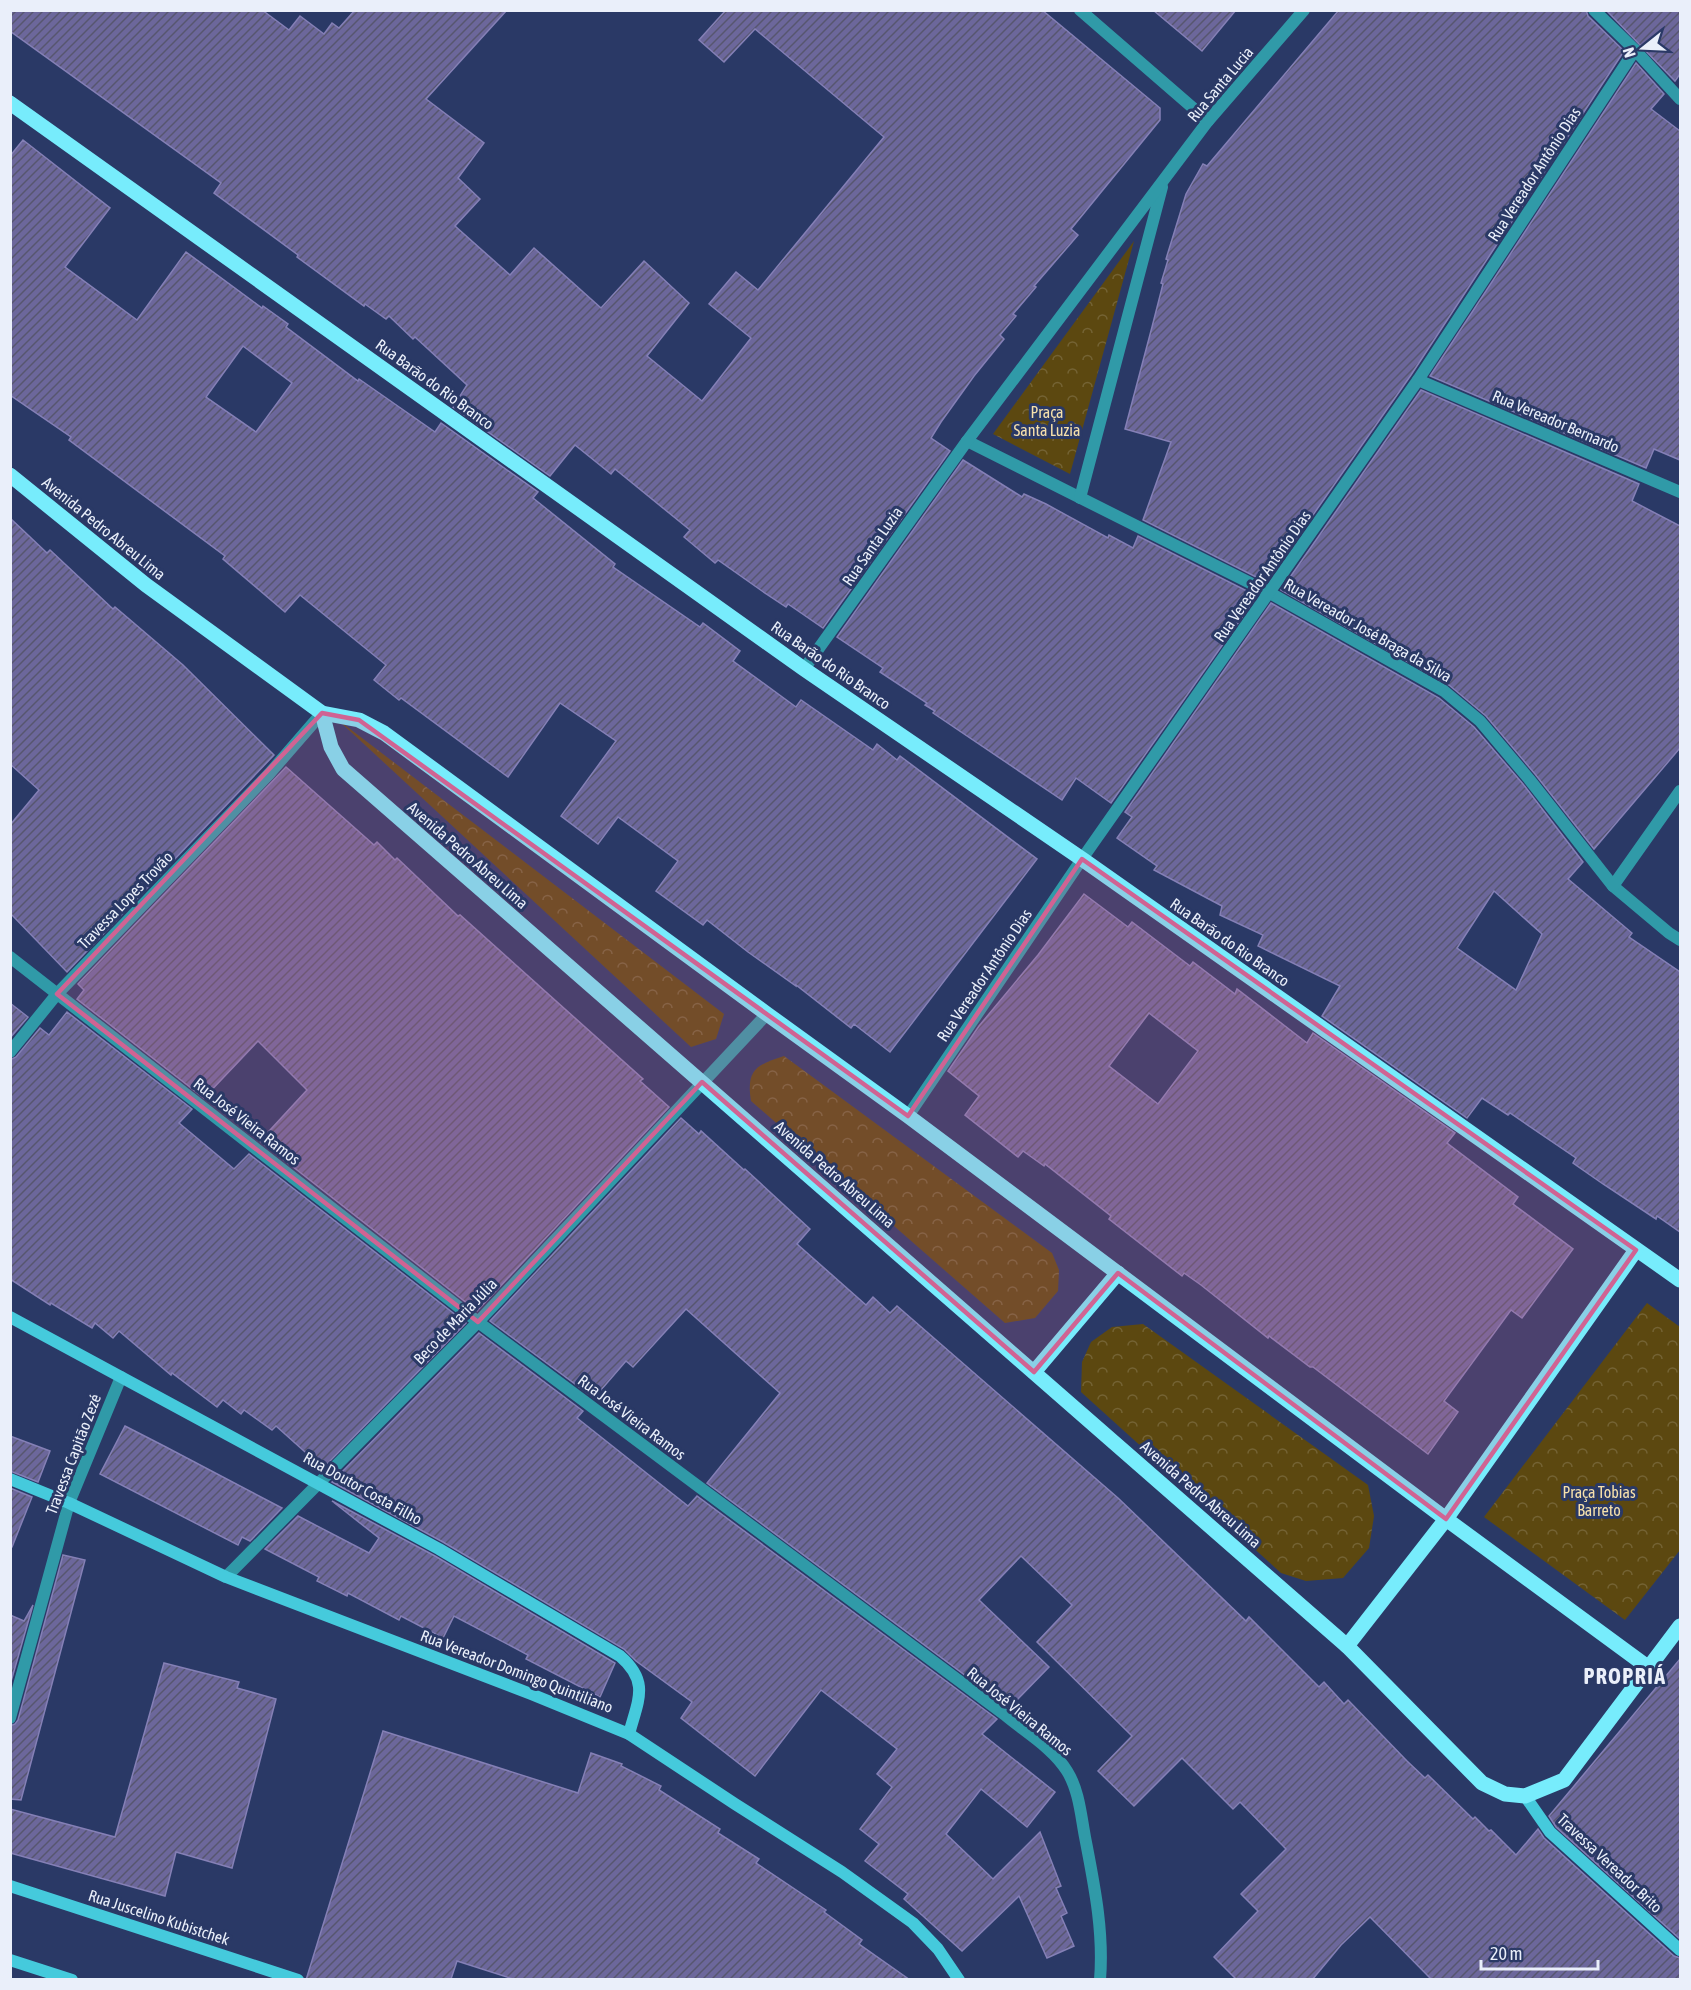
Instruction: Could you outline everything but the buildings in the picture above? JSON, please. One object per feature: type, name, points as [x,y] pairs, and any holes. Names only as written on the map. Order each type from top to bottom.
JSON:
[{"type":"main road","name":"Rua Barão do Rio Branco","points":[[10,103],[804,669],[1082,859],[1636,1250]]},
{"type":"main road","name":"Avenida Pedro Abreu Lima","points":[[10,476],[146,585],[322,714],[359,720],[384,733],[908,1116],[1649,1668]]},
{"type":"main road","name":"Avenida Pedro Abreu Lima","points":[[322,714],[331,747],[343,769],[1347,1646],[1482,1783],[1505,1794],[1525,1796]]},
{"type":"main road","points":[[1347,1646],[1446,1519],[1636,1250],[1680,1280]]},
{"type":"main road","points":[[1034,1372],[1118,1273]]},
{"type":"main road","points":[[1525,1796],[1564,1780],[1680,1626]]},
{"type":"street","points":[[1080,10],[1208,122]]},
{"type":"street","name":"Rua Santa Lucia","points":[[1164,180],[1208,122],[1304,10]]},
{"type":"street","points":[[1594,10],[1680,99]]},
{"type":"street","name":"Rua Vereador Antônio Dias","points":[[908,1116],[1082,859],[1418,380],[1635,50]]},
{"type":"street","points":[[967,441],[1164,180]]},
{"type":"street","points":[[1080,498],[1164,180]]},
{"type":"street","name":"Rua Vereador Bernardo","points":[[1418,380],[1680,492]]},
{"type":"street","name":"Rua Santa Luzia","points":[[804,669],[967,441]]},
{"type":"street","name":"Rua Vereador José Braga da Silva","points":[[967,441],[1270,593],[1444,691],[1480,722],[1613,886],[1680,940]]},
{"type":"street","name":"Travessa Lopes Trovão","points":[[10,1052],[57,994],[269,774],[322,714]]},
{"type":"street","points":[[1613,886],[1680,791]]},
{"type":"street","name":"Rua José Vieira Ramos","points":[[10,957],[478,1322],[1005,1715],[1056,1757],[1067,1771],[1073,1784],[1082,1820],[1098,1908],[1102,1964],[1100,1980]]},
{"type":"street","name":"Beco de Maria Júlia","points":[[226,1577],[478,1322],[767,1014]]},
{"type":"street","name":"Rua Doutor Costa Filho","points":[[10,1317],[440,1549],[620,1656],[635,1671],[640,1685],[630,1734]]},
{"type":"street","name":"Travessa Capitão Zezé","points":[[10,1718],[69,1503],[121,1377]]},
{"type":"street","name":"Rua Vereador Domingo Quintiliano","points":[[10,1479],[69,1503],[226,1577],[520,1689],[630,1734],[842,1872],[913,1923],[938,1949],[959,1980]]},
{"type":"street","name":"Travessa Vereador Brito","points":[[1525,1796],[1550,1832],[1680,1950]]},
{"type":"street","name":"Rua Juscelino Kubistchek","points":[[10,1886],[298,1980]]},
{"type":"street","points":[[10,1960],[72,1980]]},
{"type":"highlighted area","points":[[322,713],[359,720],[908,1116],[1082,859],[1636,1250],[1446,1519],[1118,1273],[1034,1372],[702,1082],[478,1322],[57,994]]},
{"type":"green space","name":"Praça Santa Luzia","points":[[1134,241],[1070,474],[993,434]]},
{"type":"green space","points":[[337,719],[724,1014],[716,1039],[691,1047]]},
{"type":"green space","points":[[784,1056],[1052,1253],[1059,1270],[1058,1291],[1035,1318],[1005,1323],[751,1101],[750,1082],[755,1070],[766,1062]]},
{"type":"green space","name":"Praça Tobias Barreto","points":[[1647,1303],[1680,1327],[1680,1550],[1625,1620],[1484,1517]]},
{"type":"green space","points":[[1143,1324],[1368,1485],[1374,1516],[1369,1548],[1343,1578],[1306,1581],[1281,1573],[1081,1392],[1082,1362],[1091,1342],[1112,1327]]},
{"type":"district","name":"PROPRIÁ","points":[[1625,1676]]}]
